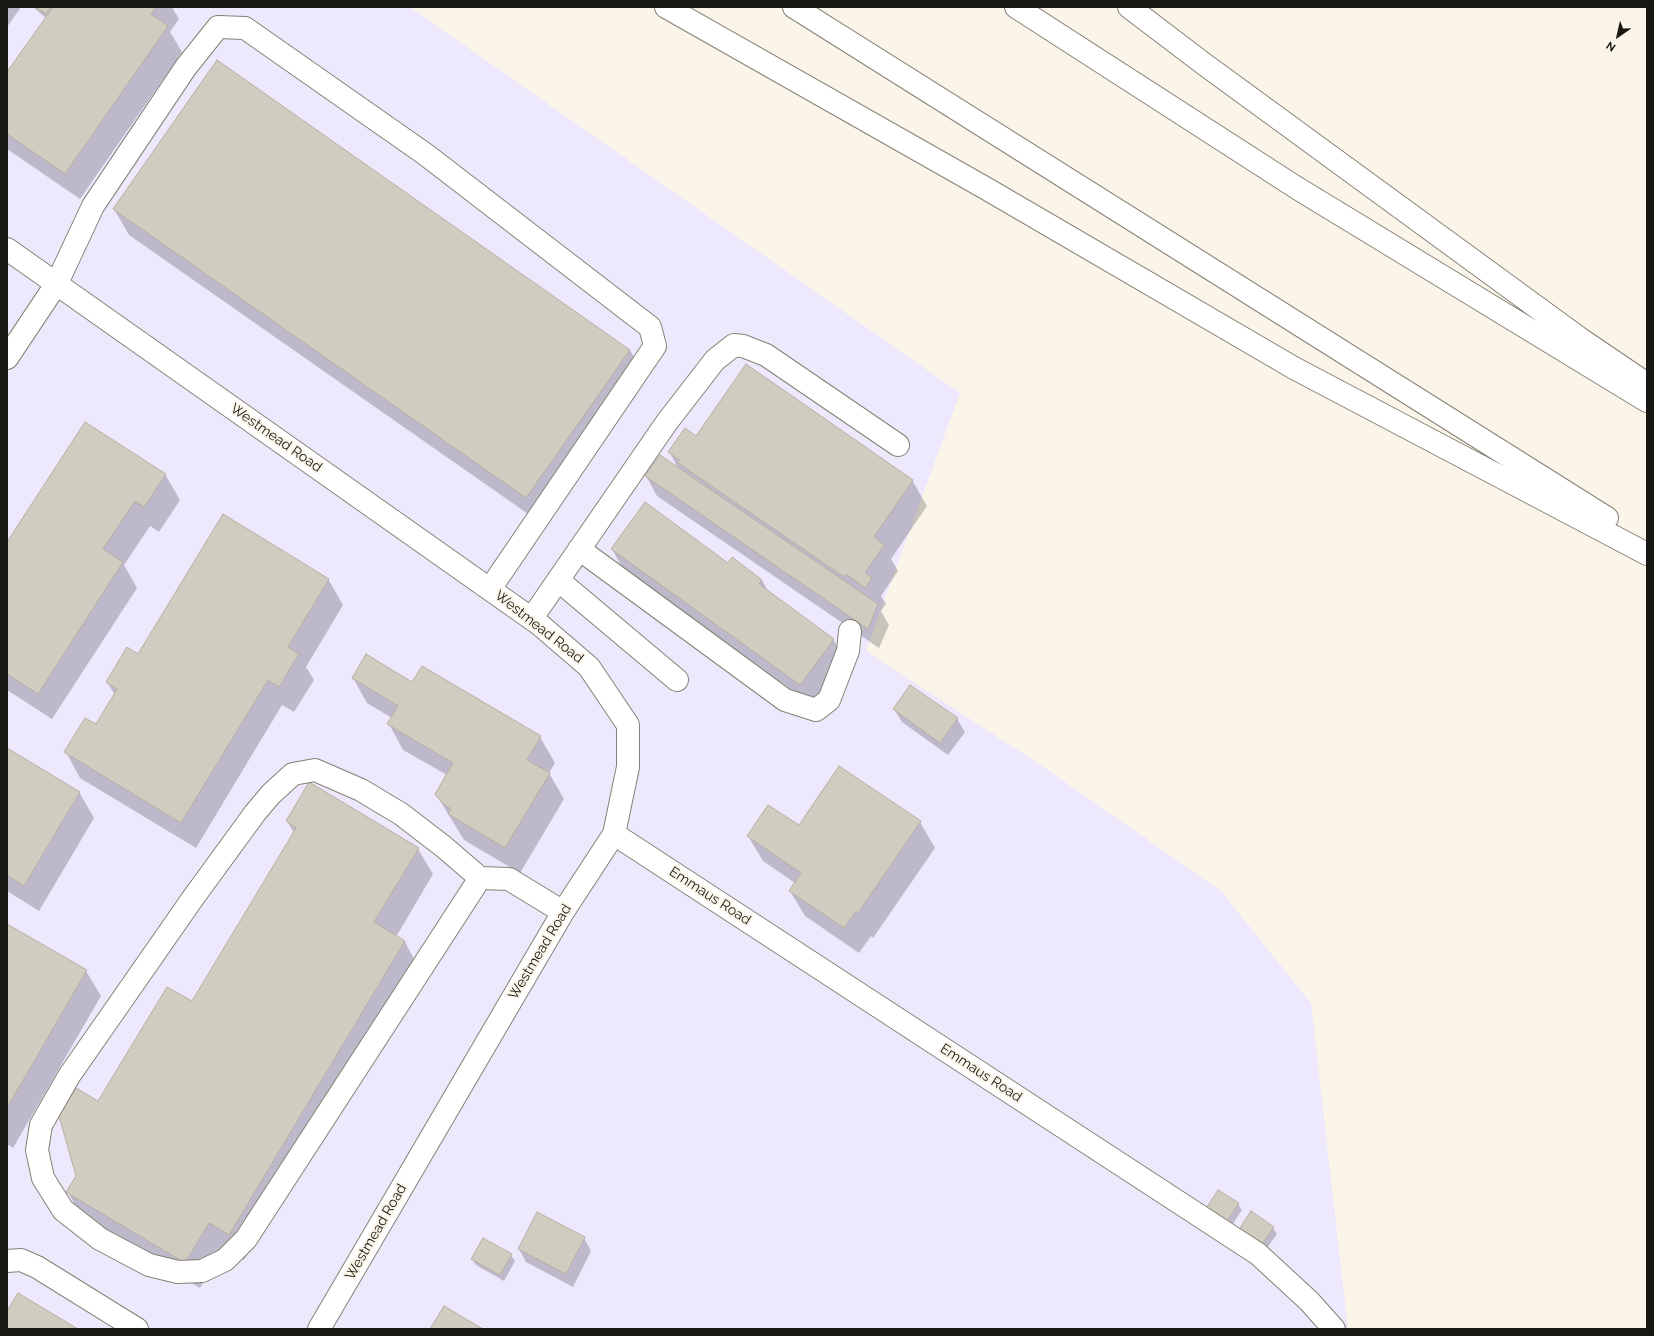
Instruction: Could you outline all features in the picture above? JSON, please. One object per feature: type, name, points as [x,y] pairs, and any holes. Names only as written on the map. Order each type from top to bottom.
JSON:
[{"type":"main road","points":[[666,7],[994,193],[1294,368],[1647,554]]},
{"type":"main road","points":[[794,7],[1647,543]]},
{"type":"main road","points":[[1016,7],[1297,188],[1647,400]]},
{"type":"main road","points":[[1129,7],[1210,69],[1573,334],[1647,384]]},
{"type":"main road","points":[[7,358],[57,283],[93,206],[186,67],[218,27],[245,28],[425,154],[650,327],[656,346],[490,588]]},
{"type":"main road","name":"Westmead Road","points":[[7,249],[532,618],[589,667],[628,725],[628,767],[614,834],[563,912],[319,1329]]},
{"type":"main road","points":[[532,618],[667,422],[715,360],[734,345],[743,346],[766,355],[898,445]]},
{"type":"main road","points":[[579,549],[785,700],[816,710],[828,700],[848,651],[850,631]]},
{"type":"main road","points":[[558,580],[677,680]]},
{"type":"main road","points":[[480,878],[246,1239],[225,1260],[202,1271],[178,1272],[149,1265],[100,1239],[63,1210],[43,1178],[37,1150],[41,1125],[69,1076],[193,898],[255,813],[271,794],[293,774],[315,770],[361,790],[401,814],[444,847],[480,878],[509,878],[563,912]]},
{"type":"main road","name":"Emmaus Road","points":[[614,834],[1258,1254],[1309,1301],[1334,1329]]},
{"type":"main road","points":[[7,1260],[21,1260],[37,1267],[137,1329]]},
{"type":"shaded area","points":[[7,7],[410,7],[960,393],[866,651],[1042,766],[1221,891],[1311,1003],[1348,1329],[7,1329]]},
{"type":"building","points":[[35,7],[51,7],[46,14]]},
{"type":"building","points":[[53,7],[156,7],[151,14],[168,26],[65,174],[7,134],[7,72]]},
{"type":"building","points":[[217,60],[630,350],[526,498],[113,209]]},
{"type":"building","points":[[746,364],[913,480],[874,537],[884,545],[865,573],[872,578],[865,588],[846,574],[844,577],[678,463],[679,460],[668,452],[685,428],[696,436]]},
{"type":"building","points":[[85,422],[166,474],[144,507],[135,501],[103,549],[123,562],[38,694],[7,674],[7,542]]},
{"type":"building","points":[[660,455],[878,604],[868,629],[645,476]]},
{"type":"building","points":[[645,502],[728,563],[732,557],[762,580],[759,584],[834,639],[800,685],[611,549]]},
{"type":"building","points":[[223,514],[329,579],[288,647],[299,654],[279,687],[268,680],[181,823],[64,752],[85,718],[96,724],[117,689],[106,682],[127,647],[138,654]]},
{"type":"building","points":[[366,654],[412,682],[422,666],[541,736],[527,760],[550,773],[505,848],[448,814],[451,809],[443,804],[435,794],[453,763],[387,724],[398,706],[352,678]]},
{"type":"building","points":[[910,685],[958,718],[940,743],[893,709]]},
{"type":"building","points":[[7,748],[80,792],[24,886],[7,875]]},
{"type":"building","points":[[839,766],[921,821],[858,913],[856,911],[844,928],[789,891],[801,873],[747,836],[768,805],[799,825]]},
{"type":"building","points":[[309,782],[419,848],[374,922],[405,941],[229,1235],[209,1223],[185,1263],[66,1192],[76,1176],[59,1116],[76,1088],[98,1101],[167,987],[192,1001],[296,828],[286,821]]},
{"type":"building","points":[[7,924],[87,970],[7,1108]]},
{"type":"building","points":[[1218,1190],[1239,1203],[1226,1223],[1205,1210]]},
{"type":"building","points":[[1251,1211],[1274,1227],[1260,1247],[1238,1231]]},
{"type":"building","points":[[537,1212],[585,1237],[566,1274],[518,1249]]},
{"type":"building","points":[[483,1238],[512,1254],[500,1275],[471,1259]]},
{"type":"building","points":[[18,1293],[78,1329],[7,1329],[7,1311]]},
{"type":"building","points":[[444,1306],[483,1329],[430,1329]]}]
